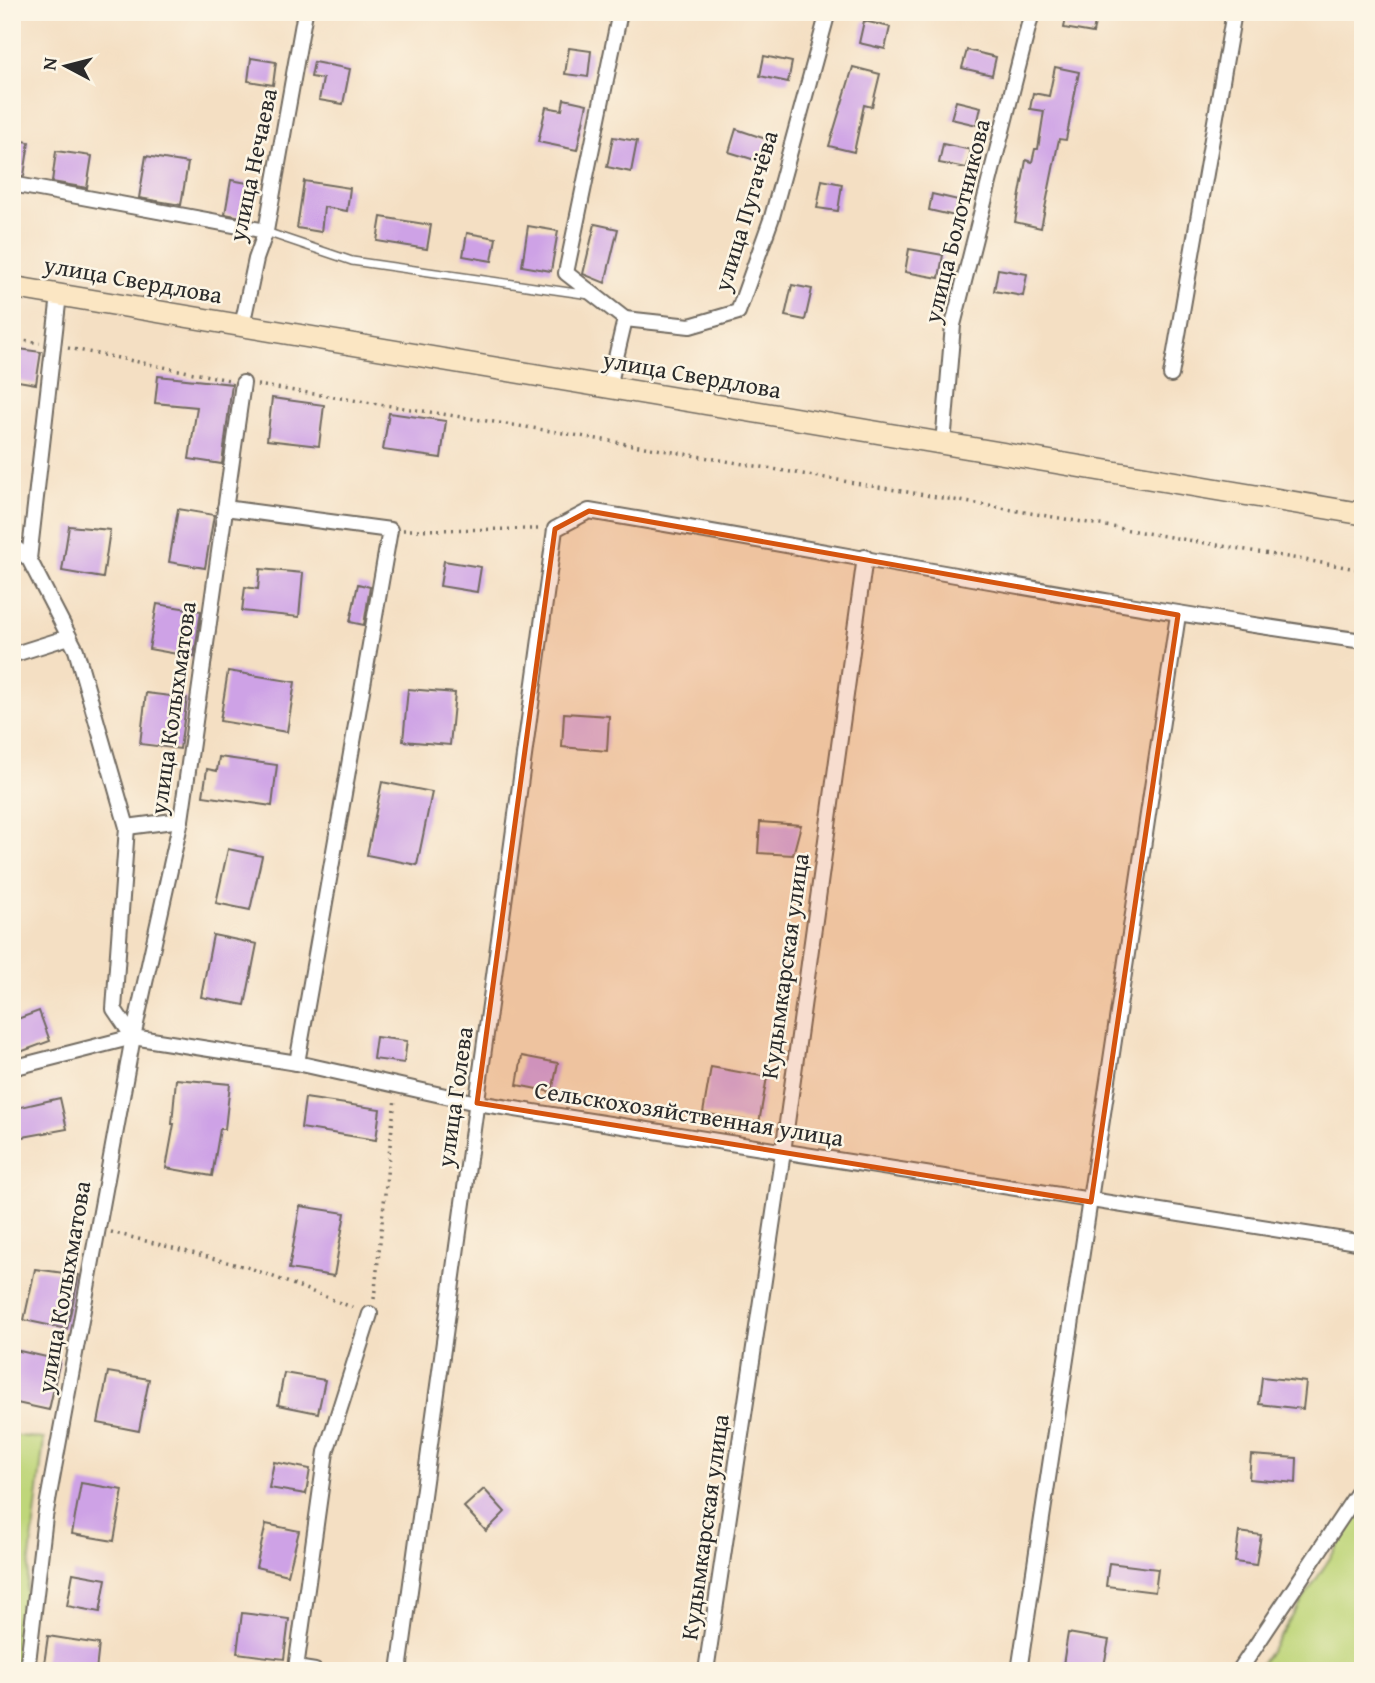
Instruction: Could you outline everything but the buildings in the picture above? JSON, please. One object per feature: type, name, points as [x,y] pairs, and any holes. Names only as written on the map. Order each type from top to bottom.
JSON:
[{"type":"main road","name":"улица Свердлова","points":[[12,287],[1363,514]]},
{"type":"street","name":"улица Нечаева","points":[[242,326],[256,259],[266,231],[305,12]]},
{"type":"street","points":[[609,387],[625,319],[566,273],[620,12]]},
{"type":"street","name":"улица Пугачёва","points":[[625,319],[690,326],[738,312],[772,216],[828,12]]},
{"type":"street","name":"улица Болотникова","points":[[943,444],[953,325],[1032,12]]},
{"type":"street","points":[[1171,375],[1234,12]]},
{"type":"street","points":[[12,184],[266,231]]},
{"type":"street","points":[[29,559],[60,295]]},
{"type":"street","name":"улица Колыхматова","points":[[27,1671],[45,1517],[133,1037],[181,820],[243,383]]},
{"type":"street","points":[[225,508],[390,530],[297,1063]]},
{"type":"street","points":[[555,529],[589,511],[865,557],[1178,615],[1363,641]]},
{"type":"street","name":"улица Голева","points":[[399,1671],[555,529]]},
{"type":"street","points":[[12,545],[29,559]]},
{"type":"street","name":"Кудымкарская улица","points":[[706,1671],[783,1152],[865,557]]},
{"type":"street","name":"улица Колыхматова","points":[[29,559],[76,650],[127,827],[114,1009],[133,1037]]},
{"type":"street","points":[[1019,1671],[1178,615]]},
{"type":"street","points":[[12,655],[69,637]]},
{"type":"street","points":[[127,827],[181,820]]},
{"type":"street","name":"Сельскохозяйственная улица","points":[[12,1068],[133,1037],[297,1063],[477,1103],[1363,1243]]},
{"type":"street","points":[[315,1671],[296,1670],[327,1452],[370,1314]]},
{"type":"street","points":[[1239,1671],[1363,1485]]},
{"type":"lane","points":[[266,231],[352,261],[595,296]]},
{"type":"path","points":[[12,338],[243,383],[565,434],[1363,570]]},
{"type":"path","points":[[390,530],[555,529]]},
{"type":"path","points":[[98,1228],[250,1268],[370,1314],[376,1296],[396,1086]]},
{"type":"highlighted area","points":[[589,511],[1178,615],[1091,1202],[477,1103],[555,529]]},
{"type":"green space","points":[[12,1435],[44,1439],[17,1671],[12,1671]]},
{"type":"green space","points":[[1363,1507],[1363,1671],[1257,1671]]}]
